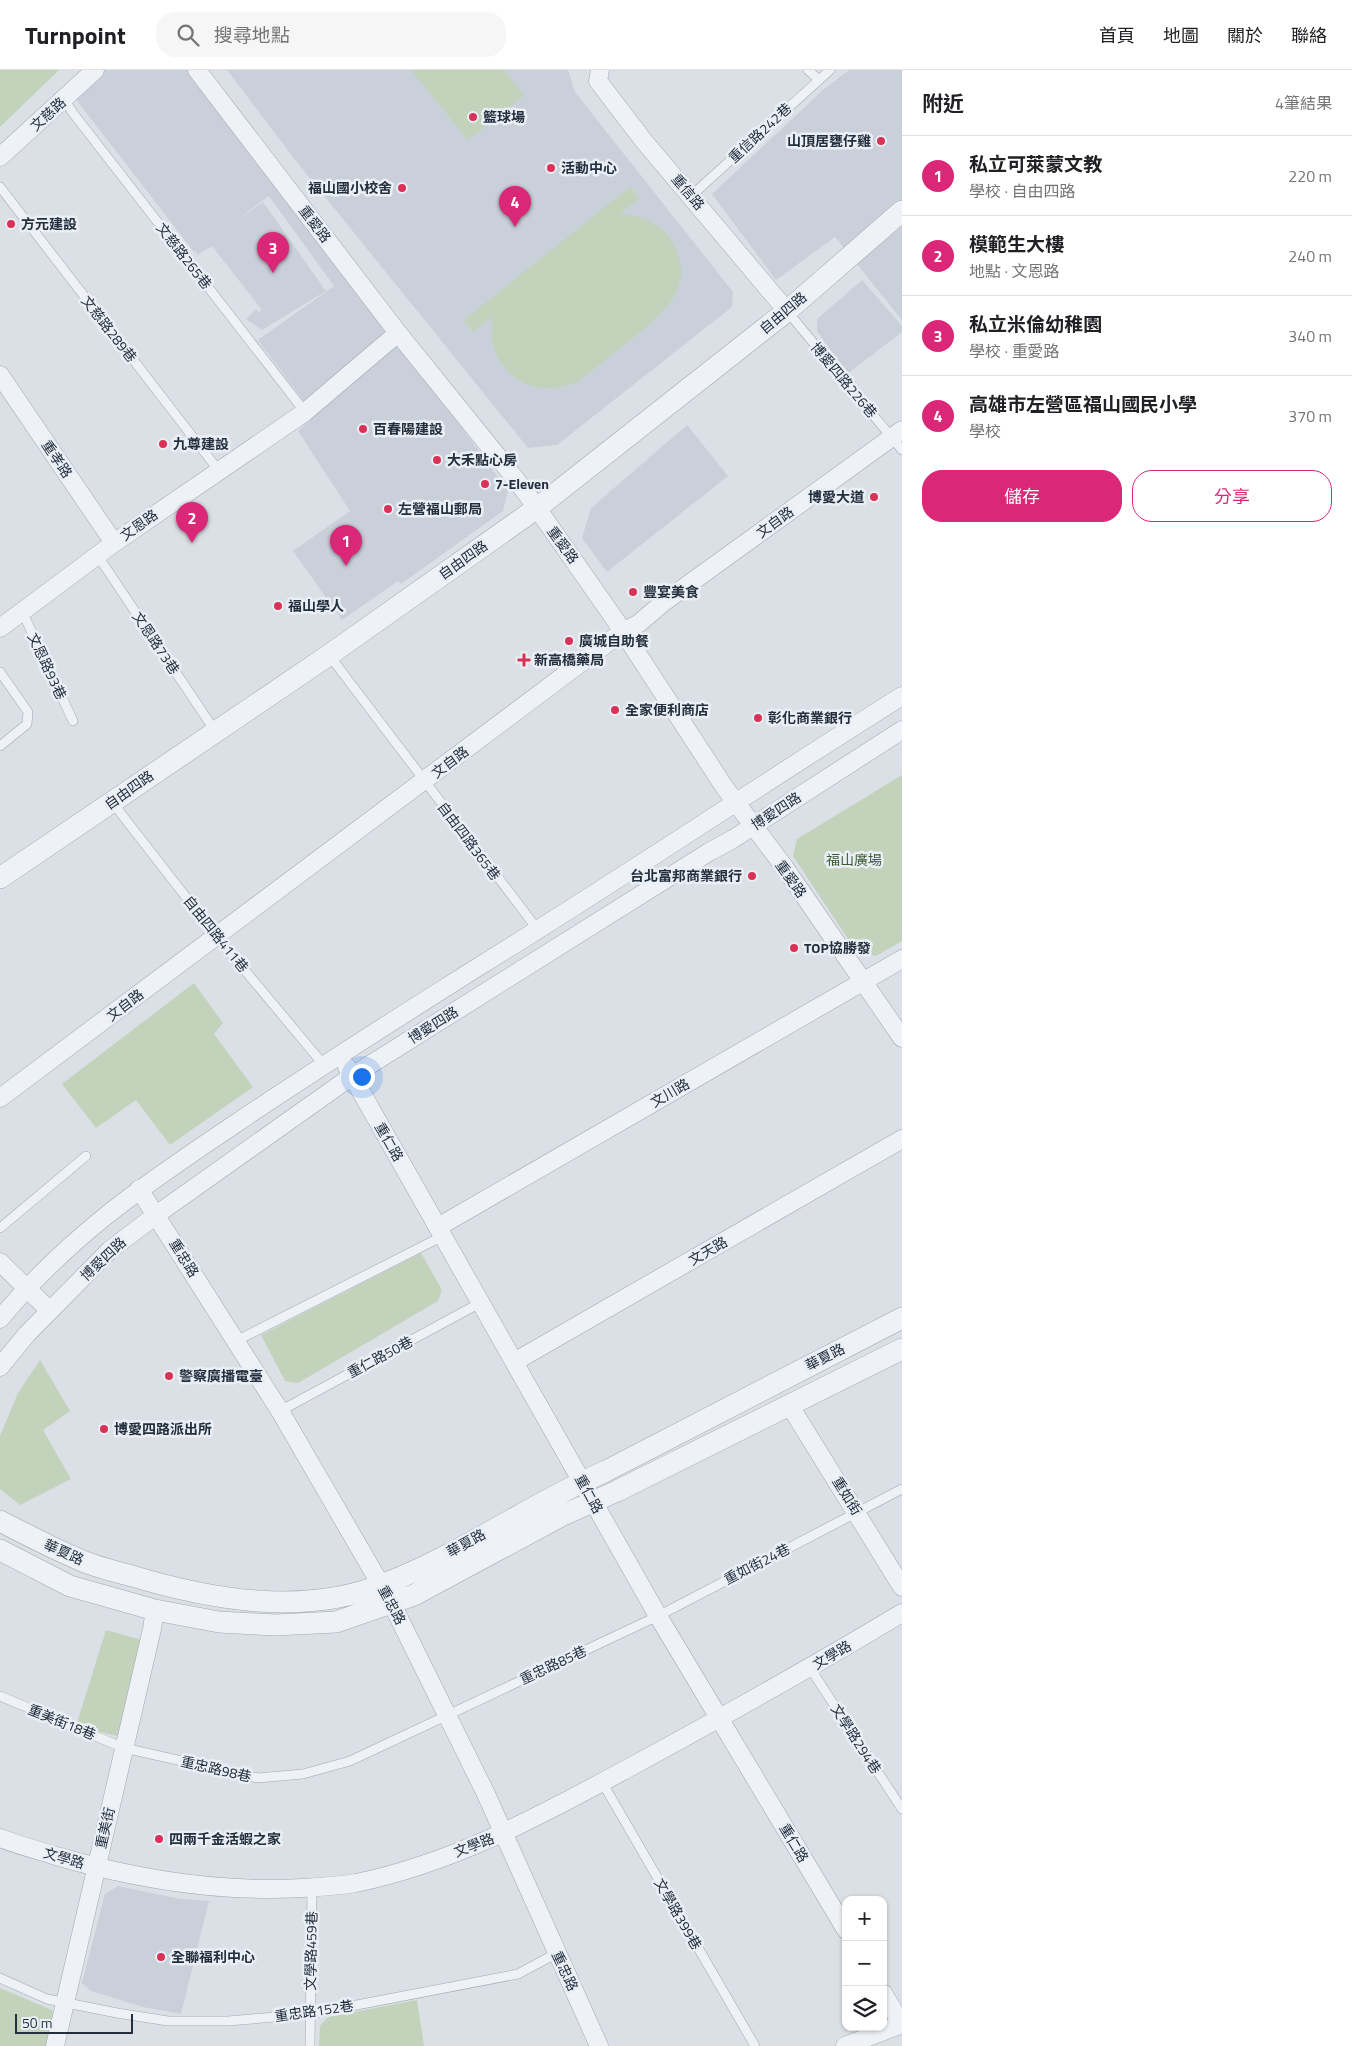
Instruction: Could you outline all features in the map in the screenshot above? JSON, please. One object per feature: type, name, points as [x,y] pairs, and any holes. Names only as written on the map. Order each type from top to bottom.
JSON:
[{"type":"street","name":"文慈路","points":[[0,157],[95,70]]},
{"type":"street","name":"重愛路","points":[[198,70],[398,333],[537,508],[735,801],[785,868],[902,1038]]},
{"type":"street","name":"重信路","points":[[600,70],[598,81],[643,140],[787,311]]},
{"type":"street","name":"自由四路","points":[[0,878],[329,655],[537,508],[787,311],[902,212]]},
{"type":"street","name":"文恩路","points":[[0,628],[114,543],[305,412],[398,333]]},
{"type":"street","name":"重孝路","points":[[3,386],[114,543]]},
{"type":"street","name":"文自路","points":[[2,1090],[217,937],[622,632],[638,624],[664,602],[899,439]]},
{"type":"street","name":"博愛四路","points":[[0,1319],[26,1288],[98,1220],[139,1189],[323,1064],[538,930],[735,801],[902,696]]},
{"type":"street","name":"博愛四路","points":[[0,1367],[49,1310],[118,1244],[352,1076],[753,826],[902,730]]},
{"type":"street","name":"文川路","points":[[440,1232],[902,959]]},
{"type":"street","name":"重仁路","points":[[340,1054],[658,1616],[842,1923]]},
{"type":"street","name":"文天路","points":[[514,1362],[902,1140]]},
{"type":"street","name":"重忠路","points":[[139,1189],[280,1411],[382,1585],[448,1715],[504,1834],[599,2046]]},
{"type":"street","points":[[0,1262],[49,1310]]},
{"type":"street","name":"華夏路","points":[[0,1521],[80,1560],[168,1586],[221,1597],[287,1603],[353,1593],[382,1585],[416,1570],[581,1482],[902,1318]]},
{"type":"street","name":"華夏路","points":[[0,1550],[70,1586],[155,1610],[220,1622],[275,1626],[336,1622],[414,1595],[561,1516],[790,1406],[902,1349]]},
{"type":"street","name":"重如街","points":[[790,1406],[902,1587]]},
{"type":"street","name":"重美街","points":[[55,2046],[155,1610]]},
{"type":"street","name":"文學路","points":[[0,1838],[96,1868],[160,1880],[224,1888],[270,1890],[312,1887],[352,1883],[393,1874],[504,1834],[720,1718],[810,1668],[902,1613]]},
{"type":"street","points":[[845,2046],[902,2024],[887,2000]]},
{"type":"lane","points":[[808,70],[818,79]]},
{"type":"lane","name":"重信路242巷","points":[[691,196],[830,70]]},
{"type":"lane","name":"文慈路265巷","points":[[64,98],[73,114],[305,412]]},
{"type":"lane","name":"文慈路289巷","points":[[0,187],[219,471]]},
{"type":"lane","name":"博愛四路226巷","points":[[787,311],[899,439]]},
{"type":"lane","name":"文恩路73巷","points":[[98,556],[215,731]]},
{"type":"lane","name":"文恩路93巷","points":[[22,611],[73,721]]},
{"type":"lane","name":"自由四路365巷","points":[[329,655],[538,930]]},
{"type":"lane","points":[[0,672],[28,712],[29,719],[27,724],[0,746]]},
{"type":"lane","name":"自由四路411巷","points":[[112,802],[217,937],[323,1064]]},
{"type":"lane","points":[[0,1228],[86,1156]]},
{"type":"lane","points":[[236,1342],[440,1232]]},
{"type":"lane","name":"重仁路50巷","points":[[280,1411],[480,1302]]},
{"type":"lane","name":"重如街24巷","points":[[658,1616],[902,1489]]},
{"type":"lane","name":"重忠路85巷","points":[[448,1715],[658,1616]]},
{"type":"lane","name":"文學路294巷","points":[[810,1668],[902,1809]]},
{"type":"lane","name":"重美街18巷","points":[[0,1696],[124,1748]]},
{"type":"lane","name":"重忠路98巷","points":[[124,1748],[258,1778],[303,1774],[350,1761],[448,1715]]},
{"type":"lane","name":"文學路399巷","points":[[602,1782],[754,2046]]},
{"type":"lane","name":"文學路459巷","points":[[310,2046],[312,1887]]},
{"type":"lane","name":"重忠路152巷","points":[[0,1978],[47,1999],[117,2013],[168,2020],[228,2021],[310,2014],[518,1974],[557,1953]]},
{"type":"shaded area","points":[[104,70],[201,70],[508,491],[503,511],[401,584],[398,581],[342,620],[293,551],[350,511],[298,431],[314,415],[258,340],[334,286],[269,196],[232,224],[263,202],[326,291],[262,330],[246,319],[256,309],[259,312],[262,310],[212,246],[197,255],[196,251],[194,252],[75,98]]},
{"type":"shaded area","points":[[227,70],[568,70],[575,92],[733,292],[732,307],[557,445],[528,448],[296,161]]},
{"type":"shaded area","points":[[849,70],[902,70],[902,320],[835,237],[776,280],[712,194],[824,89]]},
{"type":"shaded area","points":[[862,280],[902,326],[902,332],[847,374],[817,331],[817,319]]},
{"type":"shaded area","points":[[687,425],[728,476],[607,572],[582,538],[591,508]]},
{"type":"shaded area","points":[[118,1886],[180,1899],[209,1901],[181,2014],[143,2007],[91,1991],[82,1983],[105,1894]]},
{"type":"green space","points":[[0,70],[59,70],[0,127]]},
{"type":"green space","name":"籃球場","points":[[411,70],[504,70],[524,95],[468,140]]},
{"type":"green space","points":[[630,187],[639,198],[620,214],[643,218],[656,225],[672,242],[679,258],[681,273],[678,287],[672,299],[652,322],[580,380],[562,387],[545,388],[529,385],[515,377],[503,366],[495,352],[492,335],[493,316],[473,332],[464,320]]},
{"type":"green space","name":"福山廣場","points":[[902,775],[902,941],[876,956],[856,951],[793,856],[797,839]]},
{"type":"green space","points":[[194,983],[223,1023],[214,1034],[253,1087],[170,1145],[136,1100],[96,1128],[62,1084]]},
{"type":"green space","points":[[421,1253],[442,1290],[438,1301],[298,1383],[285,1381],[261,1335]]},
{"type":"green space","points":[[40,1360],[70,1411],[43,1430],[71,1479],[20,1505],[0,1489],[0,1436],[18,1393]]},
{"type":"green space","points":[[106,1630],[142,1640],[122,1737],[76,1726]]},
{"type":"green space","points":[[0,1988],[52,2010],[54,2017],[46,2046],[0,2046]]},
{"type":"green space","points":[[417,2000],[424,2046],[319,2046],[320,2026],[328,2017]]},
{"type":"place","name":"籃球場","points":[[473,117]]},
{"type":"place","name":"山頂居甕仔雞","points":[[881,141]]},
{"type":"place","name":"活動中心","points":[[551,168]]},
{"type":"place","name":"福山國小校舍","points":[[402,188]]},
{"type":"place","name":"方元建設","points":[[11,224]]},
{"type":"place","name":"高雄市左營區福山國民小學","points":[[515,227]]},
{"type":"place","name":"私立米倫幼稚園","points":[[273,273]]},
{"type":"place","name":"百春陽建設","points":[[363,429]]},
{"type":"place","name":"九尊建設","points":[[163,444]]},
{"type":"place","name":"大禾點心房","points":[[437,460]]},
{"type":"place","name":"7-Eleven","points":[[485,484]]},
{"type":"place","name":"博愛大道","points":[[874,497]]},
{"type":"place","name":"左營福山郵局","points":[[388,509]]},
{"type":"place","name":"模範生大樓","points":[[192,543]]},
{"type":"place","name":"私立可萊蒙文教","points":[[346,566]]},
{"type":"place","name":"豐宴美食","points":[[633,592]]},
{"type":"place","name":"福山學人","points":[[278,606]]},
{"type":"place","name":"廣城自助餐","points":[[569,641]]},
{"type":"place","name":"新高橋藥局","points":[[524,660]]},
{"type":"place","name":"全家便利商店","points":[[615,710]]},
{"type":"place","name":"彰化商業銀行","points":[[758,718]]},
{"type":"place","name":"台北富邦商業銀行","points":[[752,876]]},
{"type":"place","name":"TOP協勝發","points":[[794,948]]},
{"type":"place","name":"警察廣播電臺","points":[[169,1376]]},
{"type":"place","name":"博愛四路派出所","points":[[104,1429]]},
{"type":"place","name":"四兩千金活蝦之家","points":[[159,1839]]},
{"type":"place","name":"全聯福利中心","points":[[161,1957]]}]
